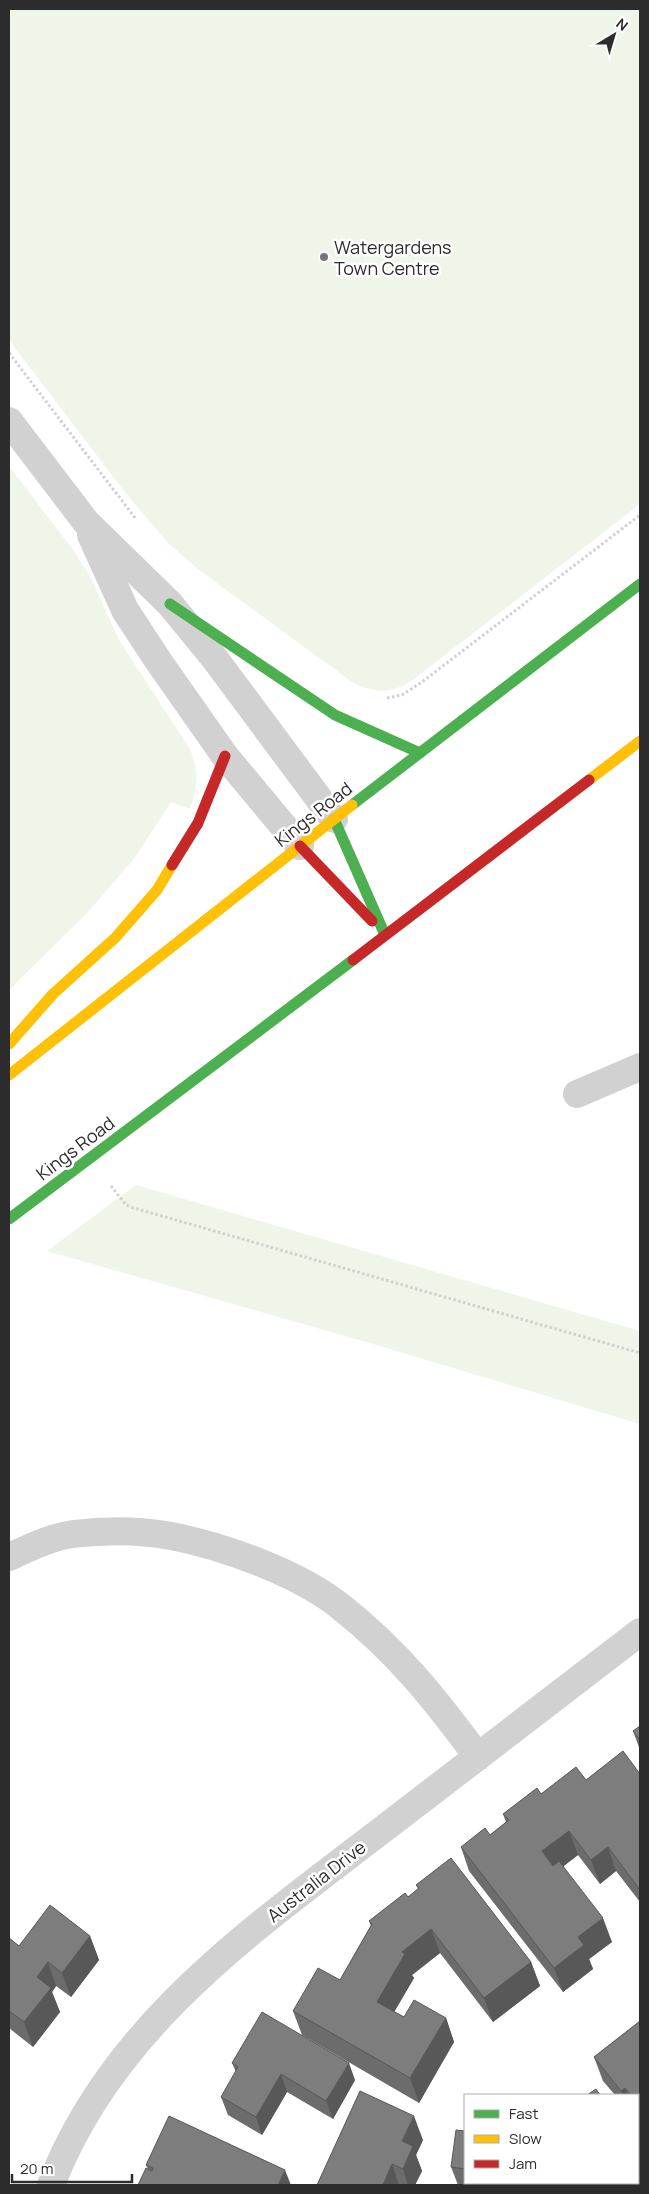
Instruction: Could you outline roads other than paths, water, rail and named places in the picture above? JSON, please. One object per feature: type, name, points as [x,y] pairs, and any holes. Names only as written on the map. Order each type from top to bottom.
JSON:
[{"type":"main road","name":"Kings Road","points":[[9,1075],[334,819],[640,584]]},
{"type":"main road","points":[[170,604],[335,715],[420,753]]},
{"type":"main road","name":"Kings Road","points":[[9,1220],[640,741]]},
{"type":"main road","points":[[9,1044],[53,994],[115,938],[157,890],[198,822],[225,756]]},
{"type":"main road","points":[[334,819],[385,935]]},
{"type":"main road","points":[[300,846],[385,935]]},
{"type":"street","points":[[9,421],[86,522],[170,604],[215,659],[334,819]]},
{"type":"street","points":[[86,522],[125,610],[225,756],[300,846]]},
{"type":"street","points":[[576,1094],[640,1067]]},
{"type":"street","points":[[9,1557],[35,1545],[71,1534],[118,1531],[171,1536],[233,1553],[296,1578],[339,1605],[408,1666],[478,1757]]},
{"type":"street","name":"Australia Drive","points":[[52,2185],[79,2127],[105,2085],[136,2043],[170,2005],[239,1941],[640,1632]]},
{"type":"place","name":"Watergardens Town Centre","points":[[324,257]]}]
